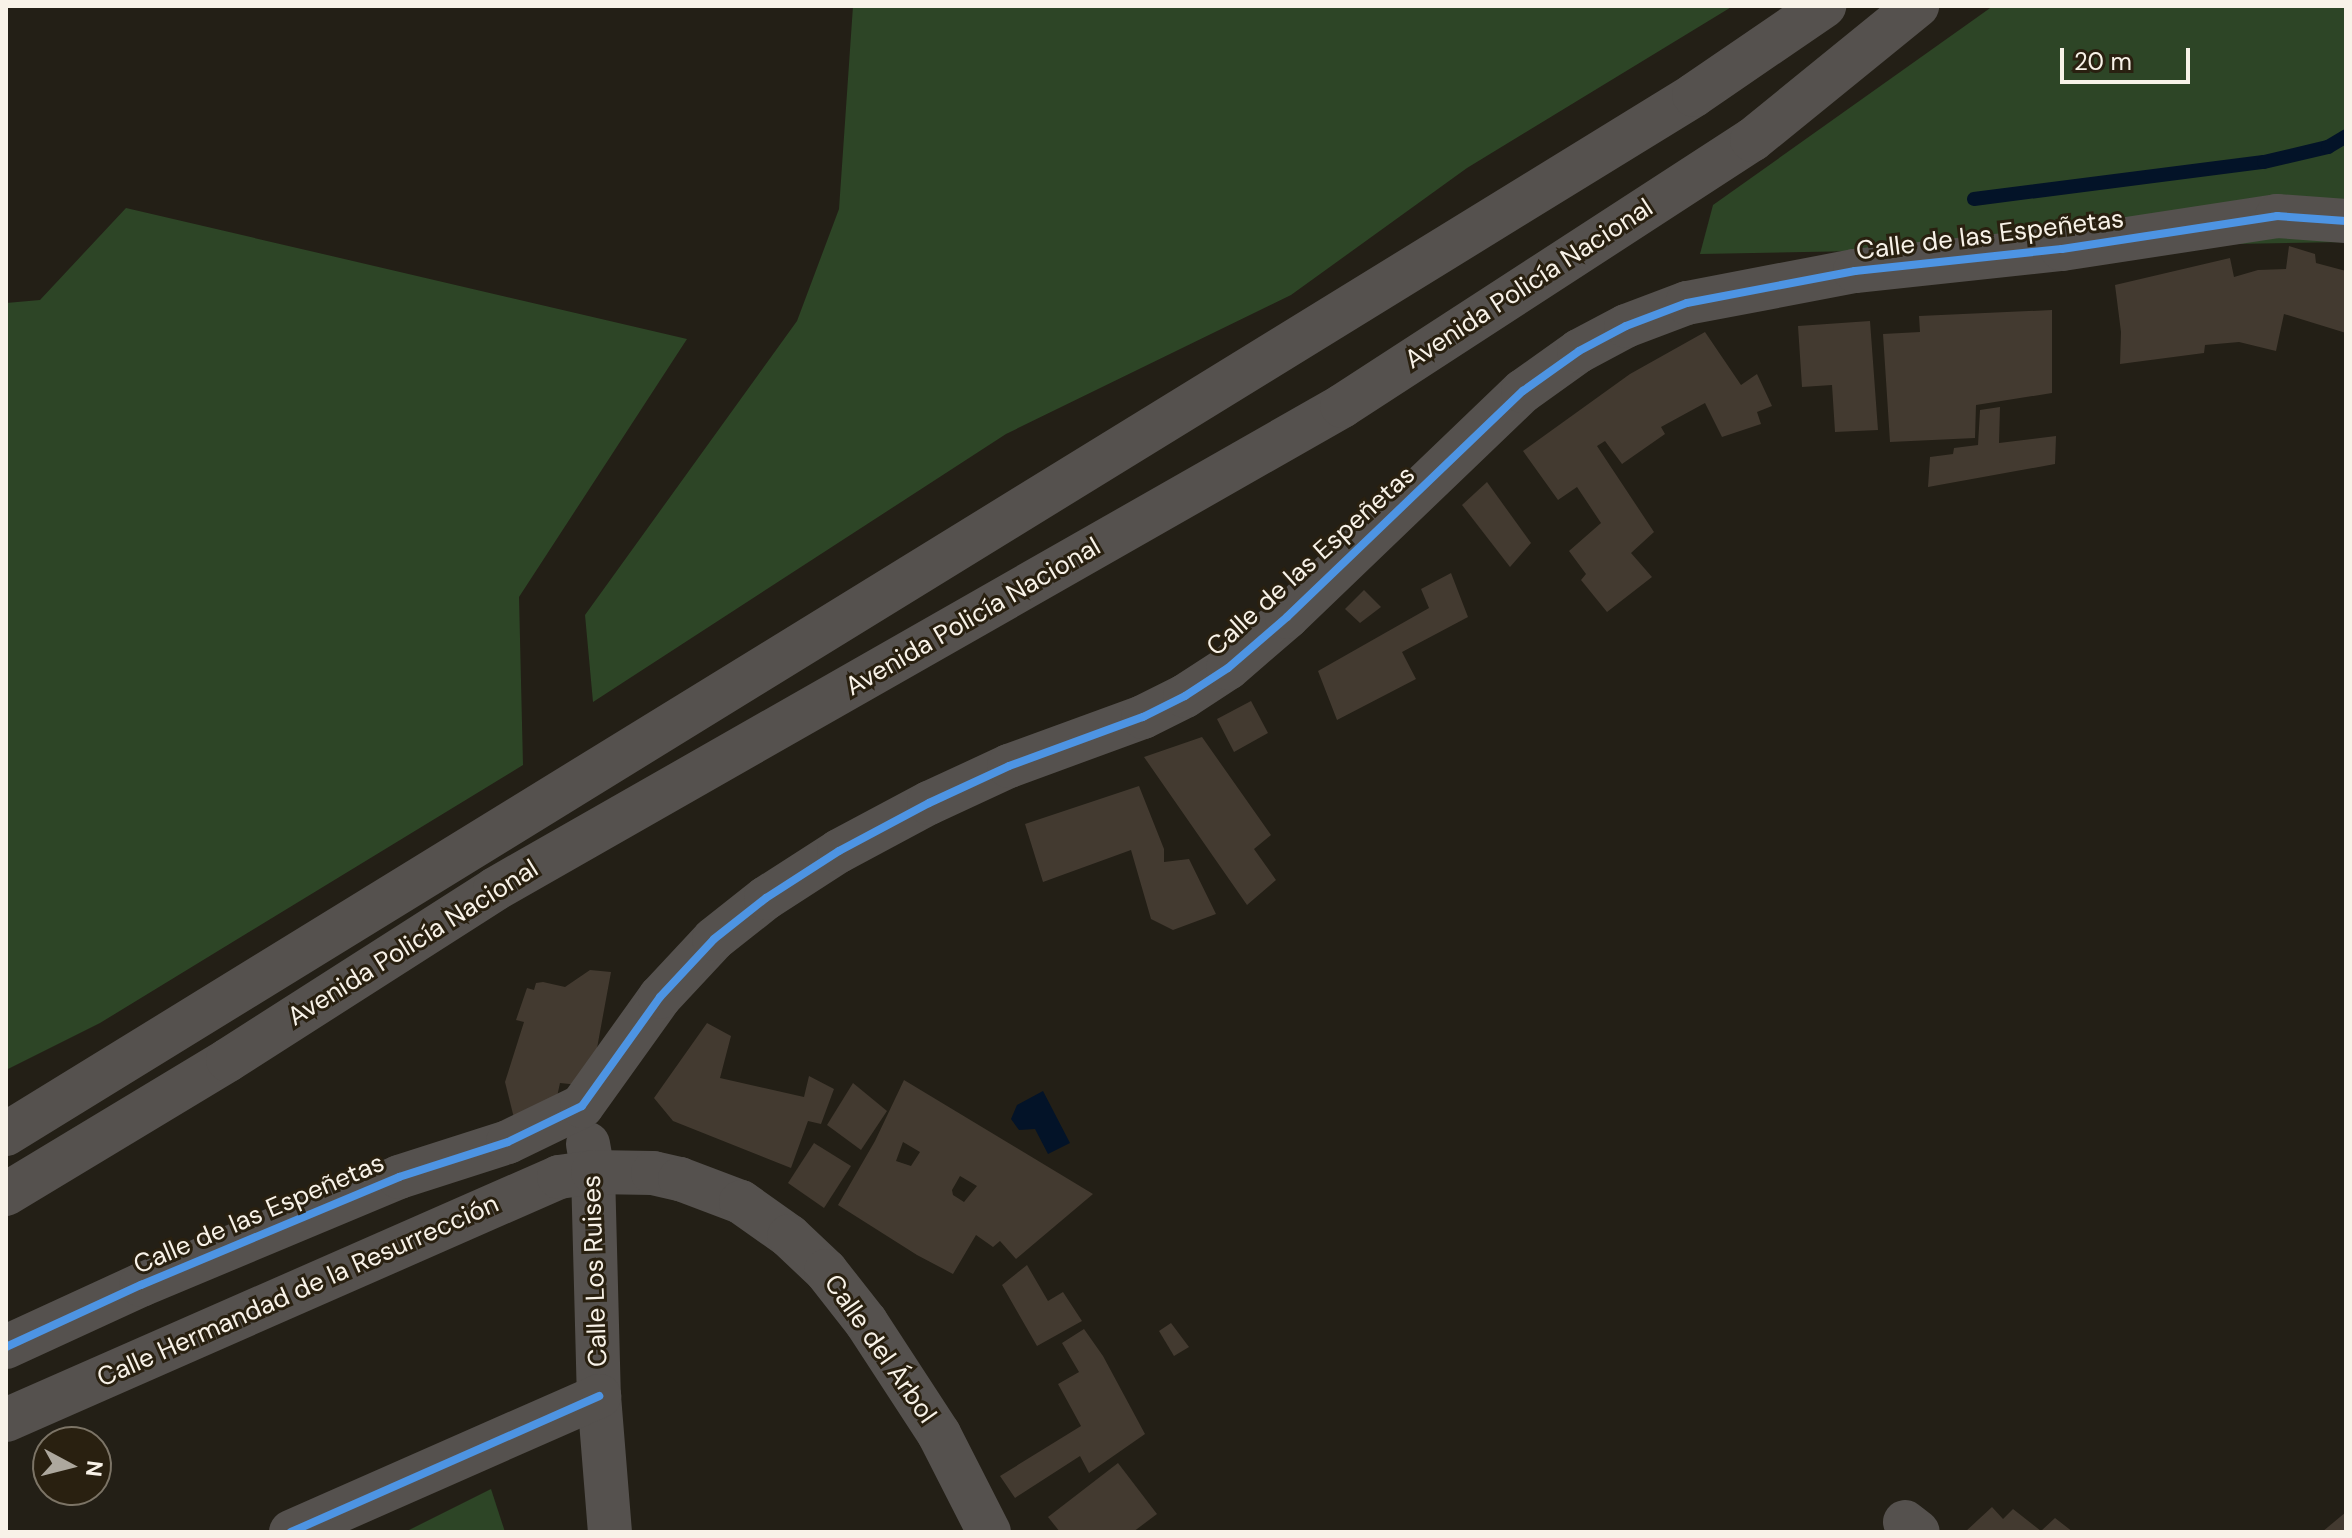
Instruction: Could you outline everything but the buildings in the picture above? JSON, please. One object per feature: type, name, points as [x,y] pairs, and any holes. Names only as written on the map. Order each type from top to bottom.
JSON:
[{"type":"street","name":"Avenida Policía Nacional","points":[[6,1134],[1694,95],[1824,6]]},
{"type":"street","name":"Avenida Policía Nacional","points":[[6,1194],[228,1060],[495,889],[1342,406],[1752,140],[1917,6]]},
{"type":"street","name":"Calle de las Espeñetas","points":[[6,1347],[154,1279],[399,1177],[508,1142],[582,1106],[660,997],[714,939],[766,898],[839,851],[929,803],[1009,766],[1143,717],[1185,696],[1228,668],[1287,617],[1523,391],[1579,351],[1626,326],[1687,303],[1855,271],[2062,249],[2277,216],[2346,221]]},
{"type":"street","name":"Calle Los Ruises","points":[[582,1106],[593,1172],[599,1396],[610,1532]]},
{"type":"street","name":"Calle Hermandad de la Resurrección","points":[[6,1420],[511,1197],[559,1177],[593,1172]]},
{"type":"street","name":"Calle del Árbol","points":[[593,1172],[653,1173],[680,1179],[741,1202],[789,1236],[826,1271],[866,1322],[939,1434],[989,1532]]},
{"type":"street","points":[[291,1532],[599,1396]]},
{"type":"green space","points":[[853,6],[1733,6],[1467,168],[1291,295],[1006,434],[593,702],[585,615],[797,321],[839,209]]},
{"type":"green space","points":[[1993,6],[2346,6],[2346,242],[1700,254],[1713,205]]},
{"type":"green space","points":[[126,208],[687,339],[519,597],[523,765],[100,1023],[6,1070],[6,303],[40,300]]},
{"type":"green space","points":[[491,1489],[505,1532],[405,1532]]},
{"type":"water","points":[[1043,1091],[1070,1143],[1048,1154],[1035,1129],[1019,1130],[1011,1119],[1017,1105]]},
{"type":"waterway","points":[[1974,199],[2264,162],[2328,147],[2346,136]]},
{"type":"cycle path","points":[[6,1347],[141,1285],[399,1177],[508,1142],[582,1106],[660,997],[714,939],[766,898],[839,851],[929,803],[1009,766],[1143,717],[1185,696],[1228,668],[1287,617],[1523,391],[1579,351],[1626,326],[1687,303],[1855,271],[2062,249],[2277,216],[2346,221]]},
{"type":"cycle path","points":[[291,1532],[599,1396]]}]
